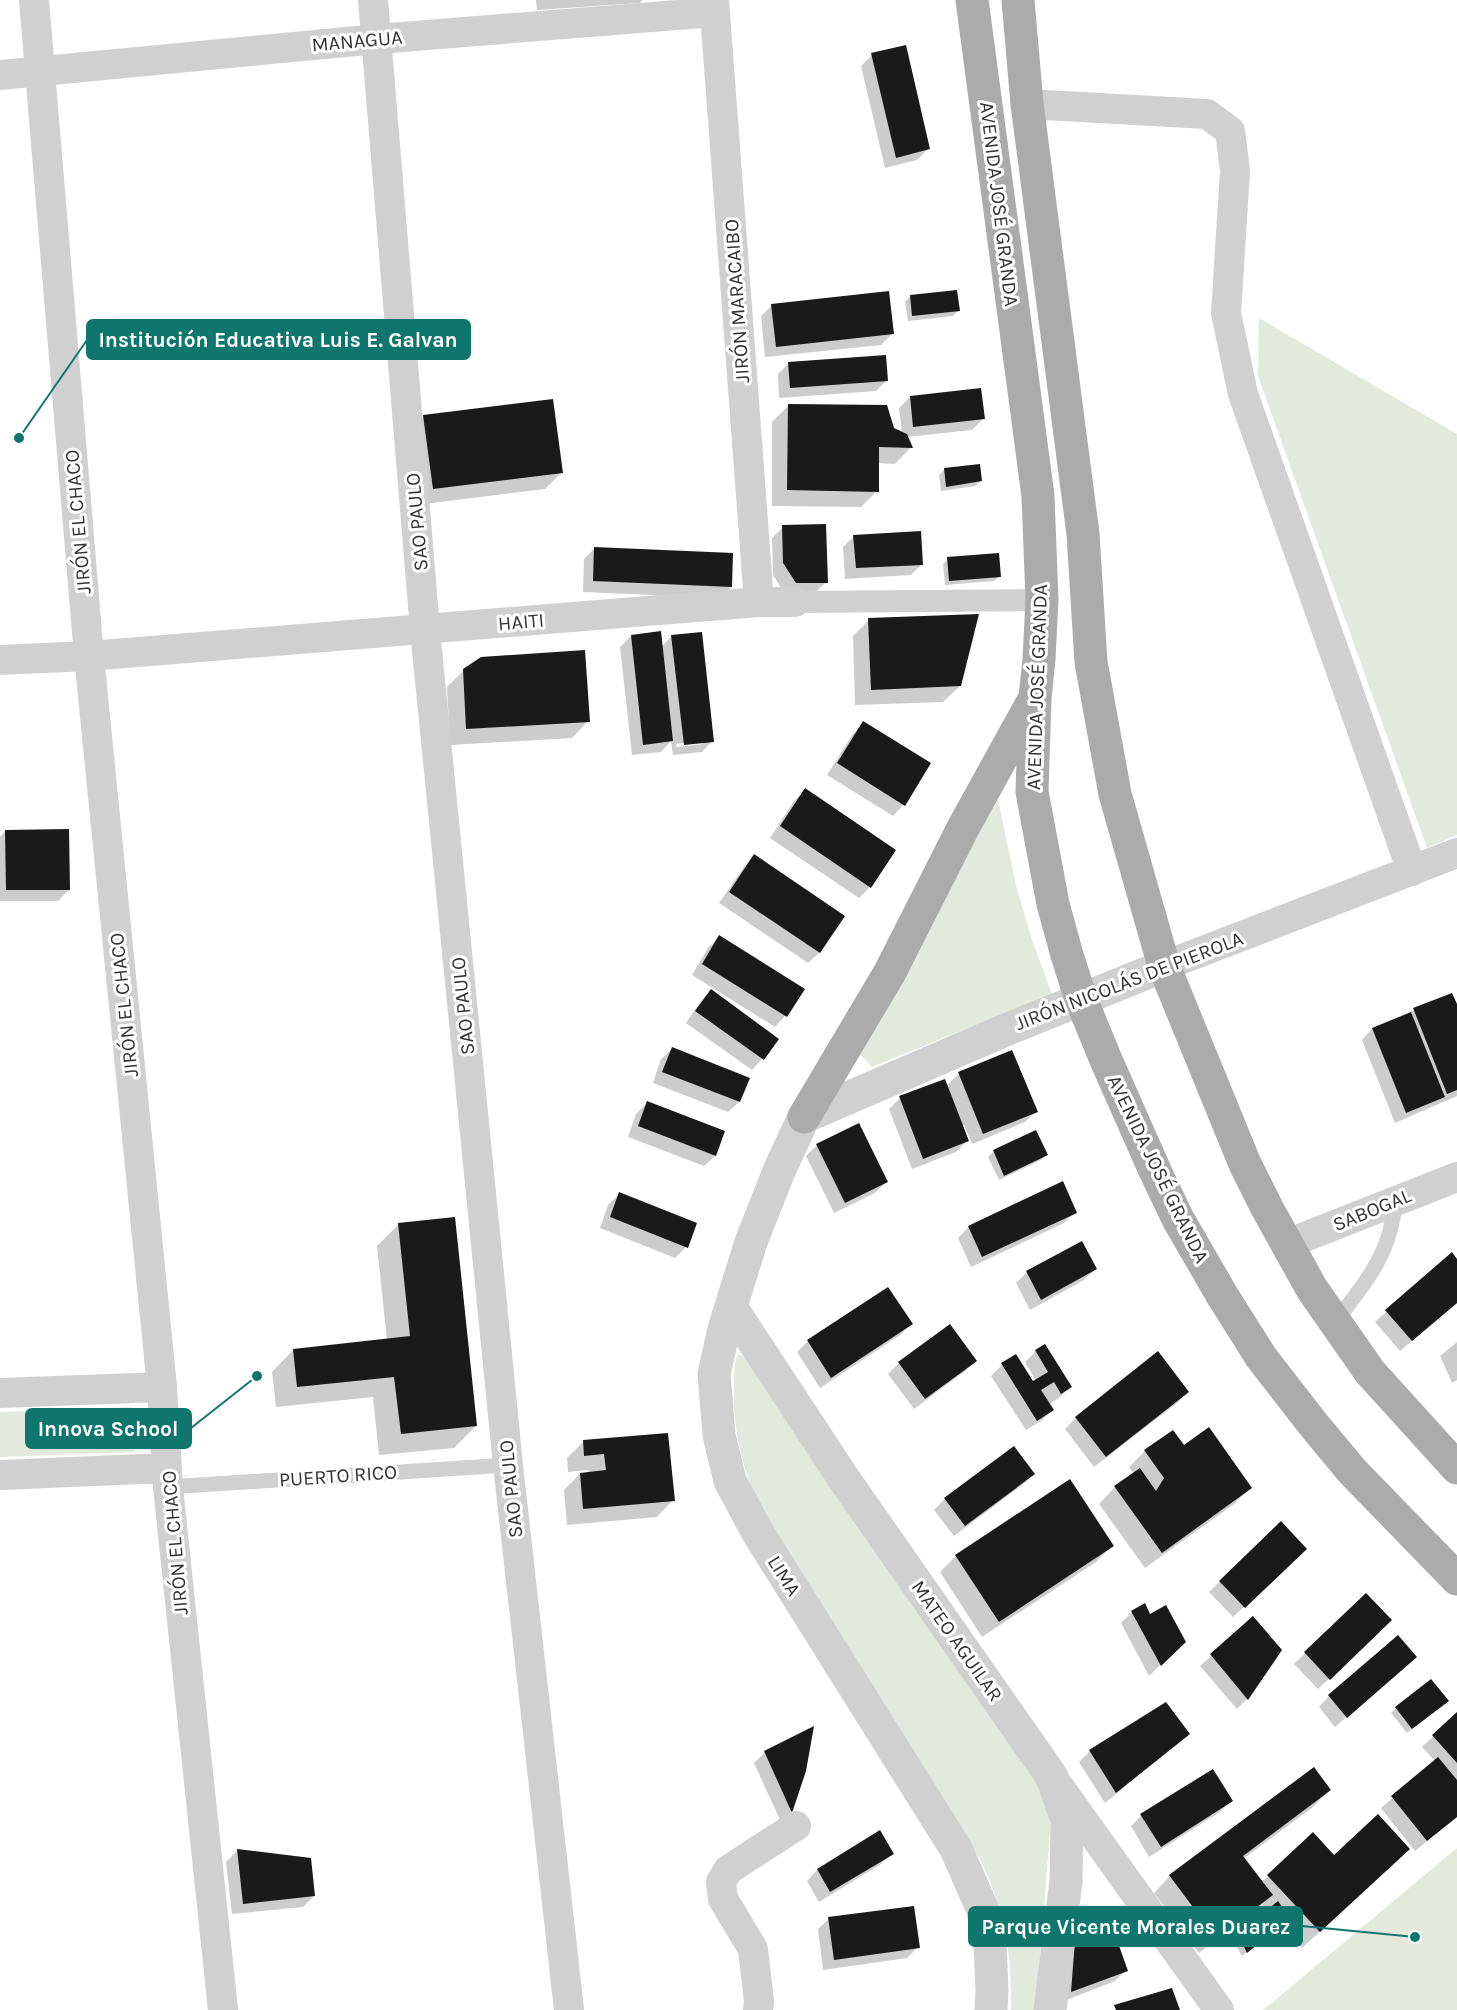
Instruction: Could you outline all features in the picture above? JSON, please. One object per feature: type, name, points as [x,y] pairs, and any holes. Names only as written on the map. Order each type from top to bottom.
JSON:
[{"type":"main road","name":"AVENIDA JOSÉ GRANDA","points":[[972,0],[1038,496],[1042,600],[1035,698],[1032,792],[1053,904],[1081,999],[1120,1092],[1178,1219],[1261,1357],[1352,1472],[1457,1579]]},
{"type":"main road","name":"AVENIDA JOSÉ GRANDA","points":[[1018,0],[1028,104],[1083,534],[1091,662],[1115,794],[1164,966],[1245,1164],[1287,1244],[1335,1322],[1370,1372],[1457,1468]]},
{"type":"main road","points":[[804,1117],[890,972],[963,828],[1035,698]]},
{"type":"street","name":"JIRÓN EL CHACO","points":[[34,0],[89,656],[162,1387],[167,1477],[223,2010]]},
{"type":"street","name":"SAO PAULO","points":[[374,0],[425,630],[508,1466],[569,2010]]},
{"type":"street","name":"MANAGUA","points":[[0,75],[715,6]]},
{"type":"street","name":"JIRÓN MARACAIBO","points":[[715,6],[759,602]]},
{"type":"street","points":[[1028,104],[1207,114],[1230,131],[1235,171],[1226,313],[1243,393],[1412,871]]},
{"type":"street","name":"HAITI","points":[[0,660],[89,656],[759,602],[1042,600]]},
{"type":"street","name":"JIRÓN NICOLÁS DE PIEROLA","points":[[804,1117],[1081,999],[1457,853]]},
{"type":"street","name":"LIMA","points":[[804,1117],[764,1208],[724,1329],[714,1374],[719,1435],[730,1481],[758,1533],[956,1849],[982,1908],[990,1944],[991,2010]]},
{"type":"street","name":"SABOGAL","points":[[1287,1244],[1457,1177]]},
{"type":"street","name":"MATEO AGUILAR","points":[[731,1307],[844,1479],[1052,1778],[1067,1820],[1066,1881],[1050,2010]]},
{"type":"street","points":[[0,1393],[162,1387]]},
{"type":"street","points":[[0,1475],[167,1477]]},
{"type":"street","points":[[1052,1778],[1218,2010]]},
{"type":"street","points":[[758,2010],[753,1949],[723,1899],[721,1882],[728,1870],[796,1826]]},
{"type":"lane","points":[[1335,1322],[1368,1281],[1391,1233],[1395,1201]]},
{"type":"lane","name":"PUERTO RICO","points":[[167,1477],[508,1466]]},
{"type":"shaded area","points":[[1259,318],[1457,434],[1457,835],[1427,848],[1258,376]]},
{"type":"shaded area","points":[[998,799],[1016,885],[1032,940],[1052,994],[872,1067],[856,1050]]},
{"type":"shaded area","points":[[739,1354],[745,1357],[1032,1766],[1050,1814],[1036,2010],[1011,2010],[1010,1970],[1005,1932],[996,1896],[980,1859],[762,1516],[744,1466],[737,1433],[734,1374]]},
{"type":"shaded area","points":[[132,1407],[134,1452],[0,1457],[0,1412]]},
{"type":"shaded area","points":[[1457,1848],[1457,2010],[1263,2010]]},
{"type":"building","points":[[906,45],[930,149],[896,158],[871,53]]},
{"type":"building","points":[[957,290],[960,311],[912,316],[910,295]]},
{"type":"building","points":[[889,291],[894,334],[776,347],[771,304]]},
{"type":"building","points":[[886,355],[888,381],[790,388],[788,362]]},
{"type":"building","points":[[981,388],[985,419],[913,427],[910,396]]},
{"type":"building","points":[[553,399],[563,473],[433,489],[423,415]]},
{"type":"building","points":[[788,404],[887,405],[894,428],[907,434],[913,448],[879,447],[879,492],[787,490]]},
{"type":"building","points":[[980,464],[982,481],[946,487],[944,468]]},
{"type":"building","points":[[826,524],[828,583],[796,583],[783,563],[782,525]]},
{"type":"building","points":[[921,531],[923,565],[856,568],[853,535]]},
{"type":"building","points":[[594,547],[733,553],[732,587],[593,581]]},
{"type":"building","points":[[999,553],[1001,577],[949,581],[947,557]]},
{"type":"building","points":[[979,614],[961,686],[871,690],[868,618]]},
{"type":"building","points":[[661,631],[673,741],[643,745],[631,635]]},
{"type":"building","points":[[702,632],[714,742],[684,745],[671,635]]},
{"type":"building","points":[[585,650],[590,722],[466,729],[463,669],[481,657]]},
{"type":"building","points":[[863,721],[931,763],[905,806],[837,763]]},
{"type":"building","points":[[805,788],[896,850],[871,888],[780,826]]},
{"type":"building","points":[[69,829],[70,890],[6,890],[5,830]]},
{"type":"building","points":[[754,854],[845,916],[820,953],[729,892]]},
{"type":"building","points":[[719,935],[805,989],[787,1017],[702,964]]},
{"type":"building","points":[[711,989],[779,1039],[764,1060],[695,1011]]},
{"type":"building","points":[[1452,993],[1457,1004],[1457,1090],[1447,1094],[1413,1008]]},
{"type":"building","points":[[1411,1012],[1445,1097],[1406,1113],[1372,1028]]},
{"type":"building","points":[[672,1047],[750,1078],[740,1102],[662,1072]]},
{"type":"building","points":[[1012,1050],[1038,1112],[983,1134],[958,1072]]},
{"type":"building","points":[[945,1079],[969,1141],[923,1159],[899,1096]]},
{"type":"building","points":[[647,1101],[725,1131],[716,1156],[638,1126]]},
{"type":"building","points":[[859,1123],[888,1182],[845,1203],[816,1144]]},
{"type":"building","points":[[1036,1130],[1048,1155],[1004,1176],[993,1150]]},
{"type":"building","points":[[1063,1181],[1077,1213],[982,1257],[968,1226]]},
{"type":"building","points":[[619,1192],[697,1223],[688,1248],[610,1217]]},
{"type":"building","points":[[455,1217],[477,1426],[401,1434],[394,1377],[297,1387],[293,1349],[410,1336],[398,1223]]},
{"type":"building","points":[[1082,1241],[1097,1269],[1041,1300],[1026,1271]]},
{"type":"building","points":[[1452,1252],[1457,1259],[1457,1303],[1412,1341],[1385,1310]]},
{"type":"building","points":[[888,1287],[913,1324],[831,1378],[807,1340]]},
{"type":"building","points":[[950,1324],[977,1361],[925,1399],[898,1362]]},
{"type":"building","points":[[1045,1344],[1072,1387],[1061,1394],[1054,1382],[1041,1390],[1054,1410],[1037,1421],[1001,1363],[1016,1354],[1033,1381],[1048,1372],[1035,1350]]},
{"type":"building","points":[[1158,1351],[1189,1392],[1106,1457],[1075,1417]]},
{"type":"building","points":[[1209,1427],[1252,1488],[1162,1553],[1114,1486],[1140,1468],[1156,1491],[1164,1478],[1144,1450],[1173,1430],[1184,1445]]},
{"type":"building","points":[[668,1433],[675,1501],[583,1509],[580,1473],[606,1470],[604,1454],[584,1456],[583,1440]]},
{"type":"building","points":[[1014,1446],[1035,1474],[965,1526],[944,1498]]},
{"type":"building","points":[[1070,1479],[1114,1546],[999,1622],[955,1555]]},
{"type":"building","points":[[1281,1521],[1307,1549],[1245,1608],[1219,1581]]},
{"type":"building","points":[[1366,1593],[1392,1620],[1330,1680],[1304,1652]]},
{"type":"building","points":[[1145,1603],[1150,1614],[1166,1605],[1186,1642],[1161,1666],[1131,1611]]},
{"type":"building","points":[[1253,1616],[1282,1650],[1248,1700],[1210,1654]]},
{"type":"building","points":[[1398,1635],[1417,1657],[1347,1718],[1328,1695]]},
{"type":"building","points":[[1431,1679],[1449,1701],[1412,1729],[1395,1707]]},
{"type":"building","points":[[1166,1702],[1190,1734],[1116,1793],[1089,1750]]},
{"type":"building","points":[[1457,1712],[1457,1763],[1432,1735]]},
{"type":"building","points":[[814,1726],[806,1771],[792,1813],[764,1751]]},
{"type":"building","points":[[1438,1757],[1457,1780],[1457,1817],[1427,1841],[1391,1796]]},
{"type":"building","points":[[1314,1767],[1331,1790],[1243,1856],[1273,1895],[1216,1938],[1169,1875]]},
{"type":"building","points":[[1213,1769],[1233,1801],[1161,1847],[1140,1814]]},
{"type":"building","points":[[1378,1814],[1410,1849],[1320,1932],[1267,1875],[1313,1832],[1334,1855]]},
{"type":"building","points":[[880,1830],[894,1854],[830,1892],[817,1869]]},
{"type":"building","points":[[237,1849],[311,1858],[315,1896],[243,1904]]},
{"type":"building","points":[[1278,1901],[1290,1918],[1247,1953],[1238,1934]]},
{"type":"building","points":[[914,1906],[920,1948],[834,1960],[828,1917]]},
{"type":"building","points":[[1086,1920],[1087,1935],[1112,1926],[1128,1971],[1071,1992],[1076,1928]]},
{"type":"building","points":[[1172,1988],[1180,2010],[1116,2010],[1114,2005]]},
{"type":"place","name":"Institución Educativa Luis E. Galvan","points":[[19,438]]},
{"type":"place","name":"Innova School","points":[[257,1376]]},
{"type":"place","name":"Parque Vicente Morales Duarez","points":[[1415,1937]]}]
